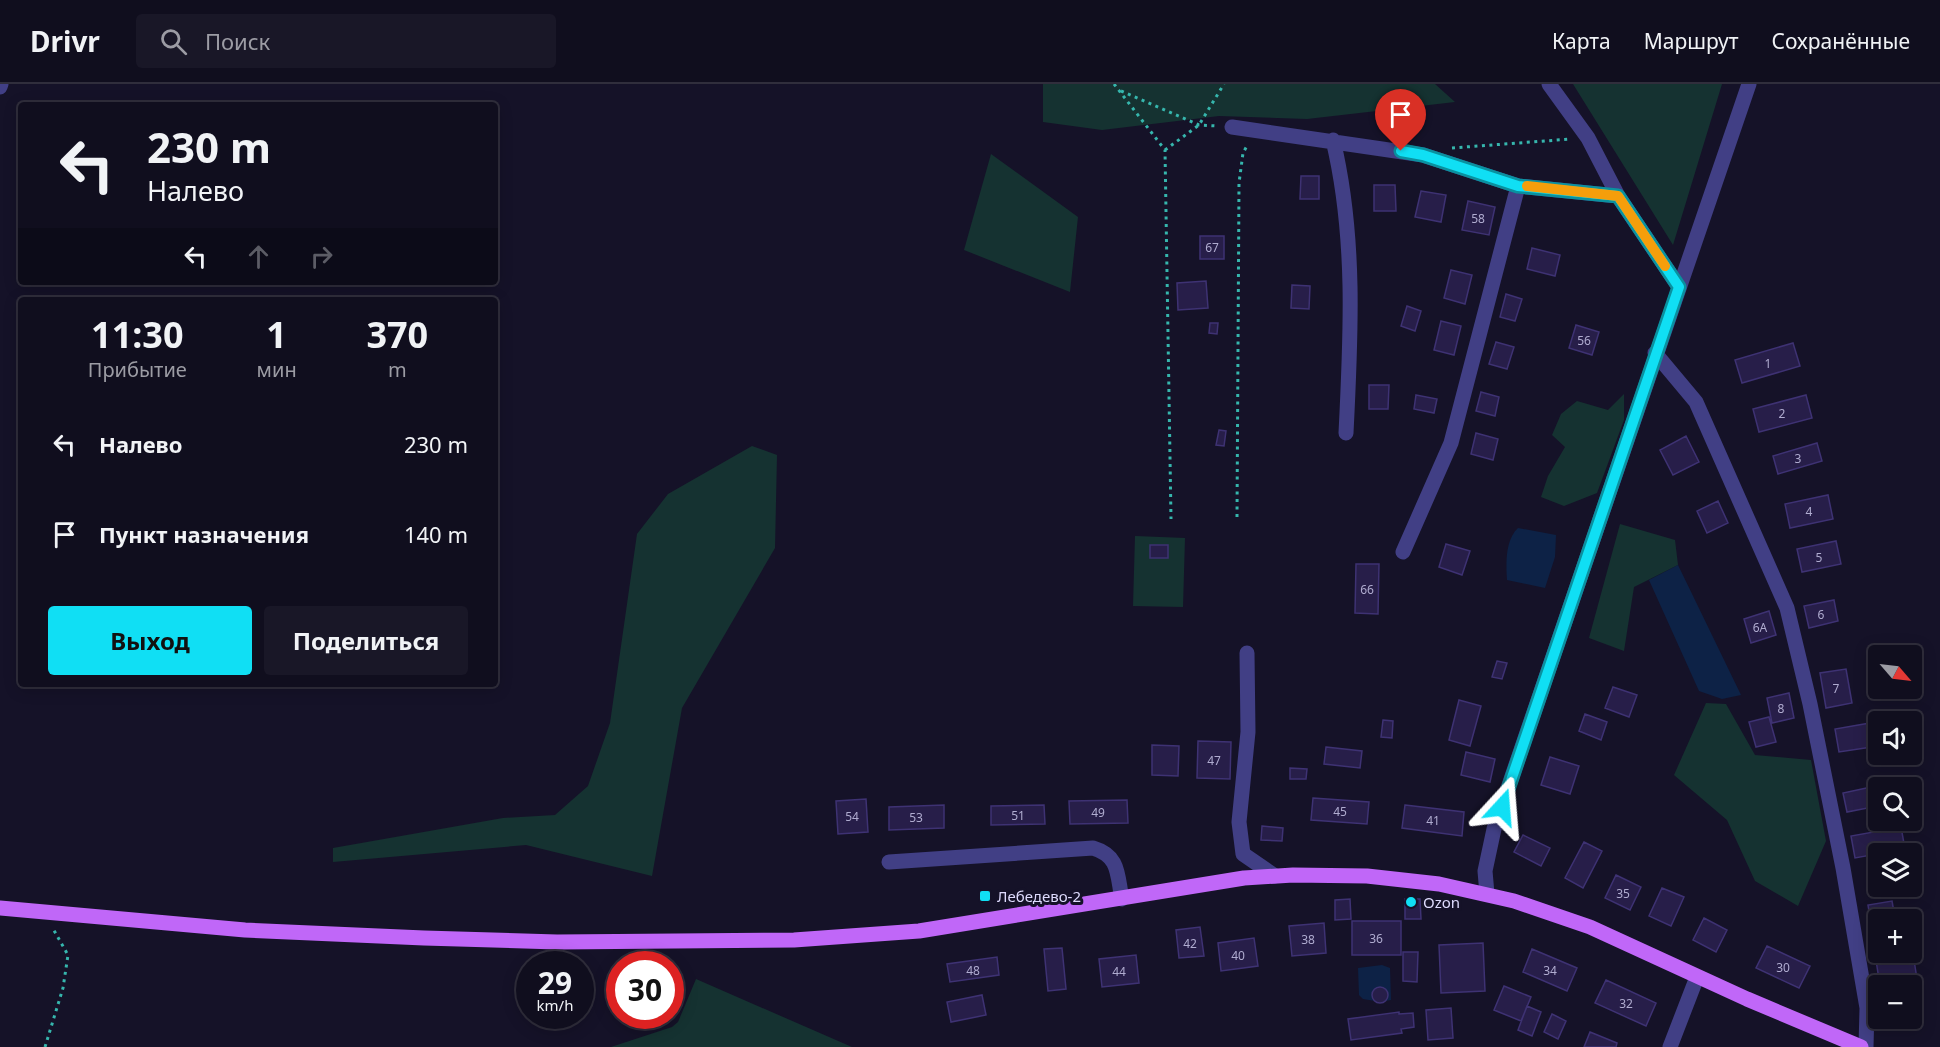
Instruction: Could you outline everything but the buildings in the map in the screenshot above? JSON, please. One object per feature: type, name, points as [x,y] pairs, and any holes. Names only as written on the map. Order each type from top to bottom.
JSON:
[{"type":"main road","points":[[0,908],[245,930],[424,938],[680,942],[804,940],[888,934],[1122,899],[1196,885],[1275,876],[1383,877],[1488,894],[1590,927],[1697,977],[1861,1047]]},
{"type":"street","points":[[1550,84],[1588,138],[1618,196],[1679,287]]},
{"type":"street","points":[[1488,894],[1485,871],[1494,829],[1655,353],[1749,84]]},
{"type":"street","points":[[1232,127],[1423,155],[1518,186],[1618,196]]},
{"type":"street","points":[[1333,140],[1344,186],[1351,285],[1352,326],[1346,433]]},
{"type":"street","points":[[1403,552],[1451,443],[1518,186]]},
{"type":"street","points":[[1655,353],[1696,402],[1786,608],[1810,704],[1843,868],[1867,1008],[1866,1047]]},
{"type":"street","points":[[1247,652],[1248,732],[1239,822],[1243,854],[1275,876]]},
{"type":"street","points":[[889,862],[1093,848],[1106,852],[1113,860],[1122,899]]},
{"type":"street","points":[[1670,1047],[1697,977]]},
{"type":"path","points":[[1114,84],[1165,150],[1171,519]]},
{"type":"path","points":[[1165,150],[1199,125],[1224,84]]},
{"type":"path","points":[[1119,91],[1199,125],[1232,127]]},
{"type":"path","points":[[1237,517],[1239,183],[1243,153],[1257,130]]},
{"type":"path","points":[[1423,155],[1465,145],[1588,138]]},
{"type":"path","points":[[45,912],[68,956],[63,988],[45,1047]]},
{"type":"green space","points":[[1043,84],[1435,84],[1455,102],[1307,119],[1219,116],[1102,130],[1043,122]]},
{"type":"green space","points":[[1573,84],[1722,84],[1673,245]]},
{"type":"green space","points":[[991,154],[1078,217],[1070,292],[964,250]]},
{"type":"green space","points":[[1624,394],[1624,420],[1597,493],[1564,506],[1541,497],[1548,476],[1565,447],[1552,435],[1561,414],[1577,401],[1608,410]]},
{"type":"green space","points":[[752,446],[777,455],[775,548],[682,708],[652,876],[526,845],[333,862],[333,848],[503,818],[555,815],[588,786],[610,723],[637,534],[668,494]]},
{"type":"green space","points":[[1620,524],[1675,540],[1678,565],[1634,587],[1624,651],[1589,638]]},
{"type":"green space","points":[[1135,536],[1185,538],[1183,607],[1133,606]]},
{"type":"green space","points":[[1706,703],[1726,704],[1755,755],[1811,760],[1826,841],[1798,906],[1755,881],[1727,820],[1674,775]]},
{"type":"green space","points":[[696,979],[852,1047],[611,1047],[666,1029],[684,1029],[684,1008]]},
{"type":"water","points":[[1518,528],[1556,535],[1555,557],[1545,588],[1507,580],[1509,546]]},
{"type":"water","points":[[1678,565],[1741,695],[1722,699],[1699,691],[1649,580]]},
{"type":"water","points":[[1382,965],[1390,968],[1391,1000],[1385,1001],[1387,991],[1381,987],[1373,990],[1375,1001],[1363,999],[1359,995],[1358,968]]},
{"type":"slow traffic","points":[[1527,186],[1618,196],[1665,266]]},
{"type":"place","name":"Лебедево-2","points":[[985,896]]},
{"type":"place","name":"Ozon","points":[[1411,902]]},
{"type":"route","points":[[1401,151],[1423,155],[1518,186],[1618,196],[1679,287],[1502,807]]}]
